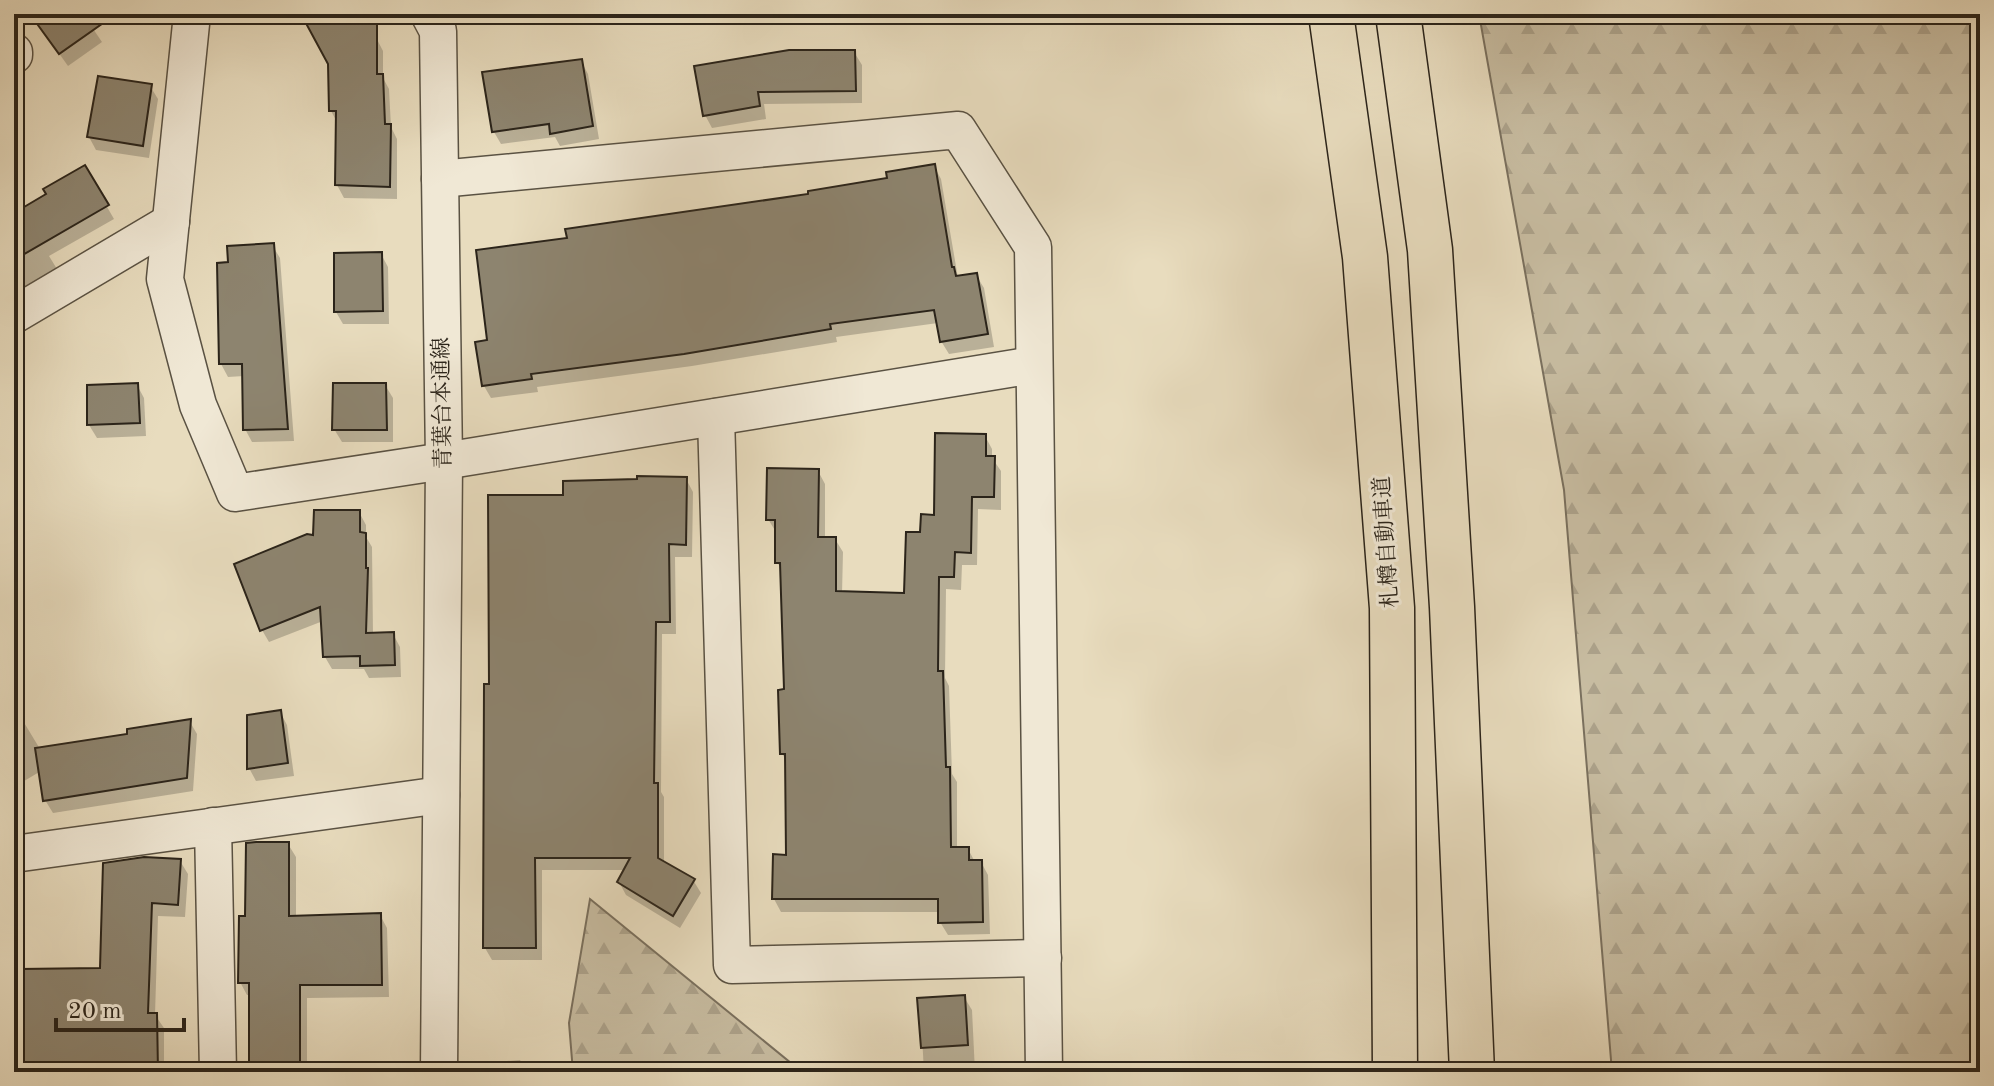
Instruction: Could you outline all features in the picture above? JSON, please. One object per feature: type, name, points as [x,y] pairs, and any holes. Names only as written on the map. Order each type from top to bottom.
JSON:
[{"type":"highway","name":"札樽自動車道","points":[[1331,14],[1365,257],[1392,608],[1395,1072]]},
{"type":"highway","points":[[1398,14],[1430,250],[1452,607],[1472,1072]]},
{"type":"street","points":[[192,14],[165,279],[198,405],[235,493],[1034,365]]},
{"type":"street","name":"青葉台本通線","points":[[429,14],[438,31],[444,461],[439,1072]]},
{"type":"street","points":[[440,179],[958,130],[1033,247],[1044,1072]]},
{"type":"street","points":[[14,315],[171,222]]},
{"type":"street","points":[[716,417],[732,965],[1043,958]]},
{"type":"street","points":[[14,854],[441,795]]},
{"type":"street","points":[[213,826],[218,1072]]},
{"type":"green space","points":[[1479,14],[1980,14],[1980,1072],[1612,1072],[1564,490]]},
{"type":"green space","points":[[590,899],[802,1072],[573,1072],[569,1023]]},
{"type":"building","points":[[30,14],[116,14],[59,54]]},
{"type":"building","points":[[301,14],[377,14],[377,74],[383,74],[385,124],[391,124],[390,187],[335,185],[336,111],[329,111],[328,64]]},
{"type":"building","points":[[789,50],[855,50],[856,91],[758,92],[760,106],[703,116],[694,66]]},
{"type":"building","points":[[582,59],[593,126],[550,134],[549,124],[492,132],[482,72]]},
{"type":"building","points":[[98,76],[152,84],[143,146],[87,137]]},
{"type":"building","points":[[935,164],[952,267],[956,276],[977,273],[988,334],[940,342],[934,310],[830,324],[831,329],[684,354],[531,374],[532,379],[482,386],[475,342],[487,340],[476,250],[567,238],[565,229],[808,194],[808,191],[887,178],[886,172]]},
{"type":"building","points":[[85,165],[109,205],[14,260],[14,213],[46,194],[43,189]]},
{"type":"building","points":[[274,243],[288,429],[243,430],[242,364],[219,364],[217,263],[228,262],[227,246]]},
{"type":"building","points":[[382,252],[383,311],[334,312],[334,253]]},
{"type":"building","points":[[138,383],[140,423],[87,425],[87,385]]},
{"type":"building","points":[[333,383],[386,383],[387,430],[332,430]]},
{"type":"building","points":[[935,433],[986,434],[986,456],[995,456],[994,497],[972,497],[971,553],[955,552],[954,577],[939,577],[938,671],[943,671],[946,767],[950,767],[951,847],[969,847],[969,860],[982,860],[983,922],[938,923],[938,899],[772,899],[773,854],[786,855],[785,754],[780,754],[778,690],[784,689],[780,563],[775,563],[775,520],[766,520],[767,468],[819,469],[818,537],[836,537],[836,591],[904,593],[906,532],[920,532],[921,514],[934,515]]},
{"type":"building","points":[[637,476],[687,477],[686,545],[669,544],[670,622],[656,622],[654,783],[658,783],[658,858],[695,879],[673,916],[617,882],[630,858],[535,858],[536,948],[483,948],[484,684],[489,684],[488,495],[563,495],[563,481],[637,479]]},
{"type":"building","points":[[314,510],[360,510],[360,532],[366,533],[368,568],[366,633],[394,632],[395,665],[360,666],[360,656],[323,657],[320,607],[260,631],[234,564],[307,534],[313,535]]},
{"type":"building","points":[[281,710],[288,763],[247,769],[247,715]]},
{"type":"building","points":[[191,719],[187,778],[43,801],[35,748],[127,734],[127,729]]},
{"type":"building","points":[[289,842],[289,916],[381,913],[382,985],[300,985],[300,1072],[249,1072],[249,983],[238,983],[239,916],[245,916],[246,843]]},
{"type":"building","points":[[144,857],[181,859],[178,905],[152,903],[148,1013],[157,1013],[158,1072],[20,1072],[20,969],[100,968],[103,863]]},
{"type":"building","points":[[965,995],[968,1045],[921,1048],[917,998]]}]
